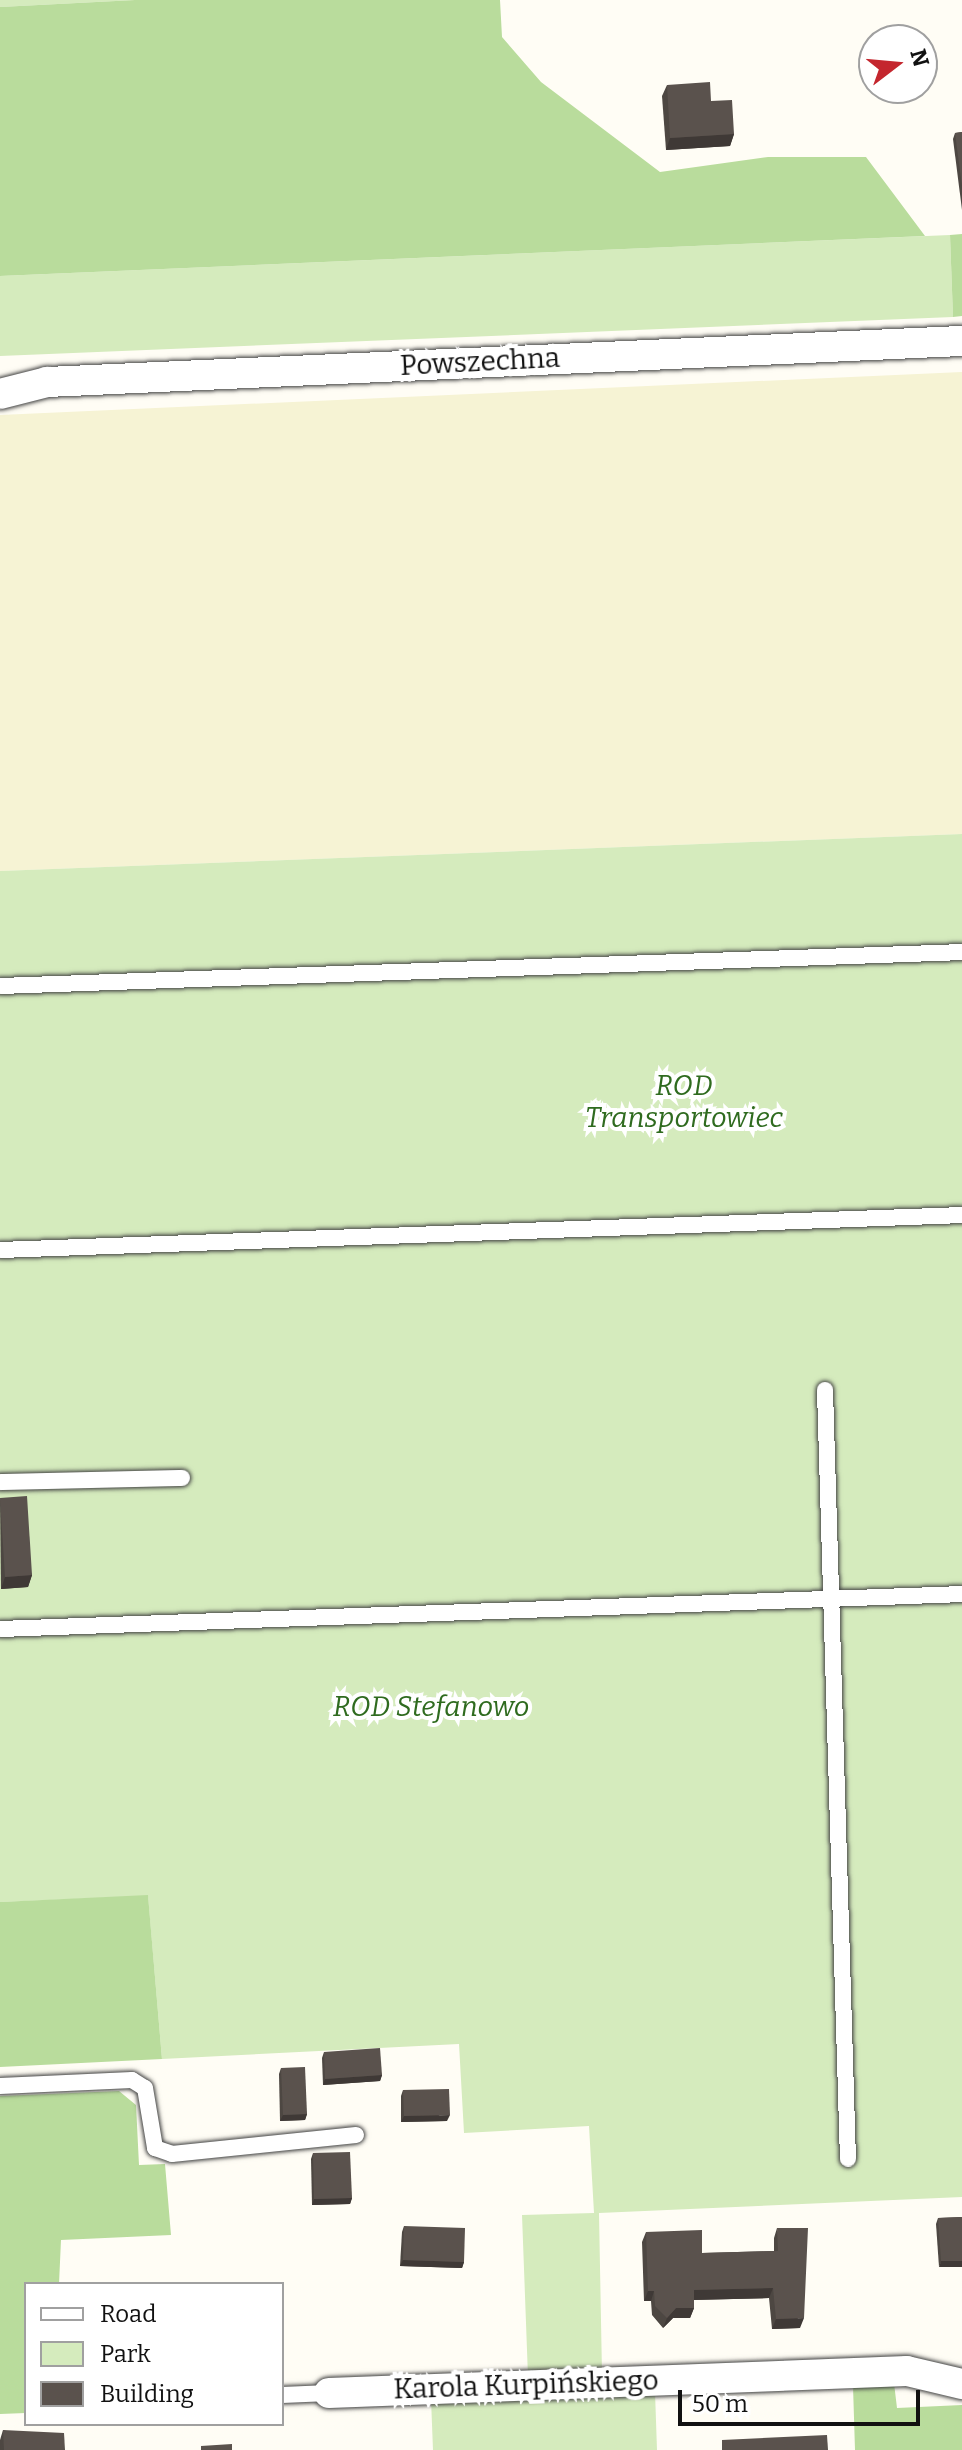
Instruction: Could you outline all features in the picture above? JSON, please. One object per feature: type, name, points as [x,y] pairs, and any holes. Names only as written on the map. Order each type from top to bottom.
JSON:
[{"type":"street","name":"Powszechna","points":[[0,394],[47,382],[962,341]]},
{"type":"street","name":"Karola Kurpińskiego","points":[[329,2393],[907,2371],[962,2384]]},
{"type":"lane","points":[[0,986],[962,952]]},
{"type":"lane","points":[[0,1250],[962,1215]]},
{"type":"lane","points":[[825,1390],[848,2159]]},
{"type":"lane","points":[[0,1482],[182,1478]]},
{"type":"lane","points":[[0,1629],[962,1594]]},
{"type":"lane","points":[[0,2086],[132,2080],[148,2097],[155,2148],[172,2154],[356,2135]]},
{"type":"lane","points":[[284,2395],[329,2393]]},
{"type":"shaded area","points":[[962,372],[962,834],[0,871],[0,415]]},
{"type":"green space","points":[[0,0],[135,0],[0,7]]},
{"type":"green space","points":[[135,0],[500,0],[502,37],[541,82],[660,172],[768,157],[866,157],[925,236],[0,276],[0,7]]},
{"type":"green space","points":[[962,234],[962,316],[953,317],[950,235]]},
{"type":"green space","points":[[950,235],[953,317],[0,356],[0,276]]},
{"type":"green space","points":[[962,834],[962,2197],[599,2213],[602,2374],[528,2377],[522,2215],[594,2213],[589,2126],[464,2133],[459,2044],[162,2059],[148,1896],[0,1902],[0,871]]},
{"type":"green space","points":[[148,1895],[162,2059],[0,2067],[0,1902]]},
{"type":"green space","points":[[119,2091],[136,2105],[139,2165],[165,2164],[171,2235],[61,2240],[59,2282],[24,2282],[24,2413],[0,2414],[0,2096]]},
{"type":"green space","points":[[894,2383],[897,2408],[962,2405],[962,2450],[855,2450],[853,2386]]},
{"type":"green space","points":[[655,2392],[657,2450],[433,2450],[431,2399]]},
{"type":"building","points":[[710,82],[711,101],[732,100],[734,134],[670,138],[667,85]]},
{"type":"building","points":[[962,132],[962,186],[955,133]]},
{"type":"building","points":[[27,1496],[32,1575],[5,1577],[0,1498]]},
{"type":"building","points":[[380,2048],[382,2075],[325,2079],[324,2052]]},
{"type":"building","points":[[305,2067],[307,2114],[283,2115],[281,2068]]},
{"type":"building","points":[[449,2089],[450,2115],[404,2116],[403,2090]]},
{"type":"building","points":[[350,2152],[352,2198],[314,2199],[313,2153]]},
{"type":"building","points":[[962,2217],[962,2261],[941,2261],[938,2218]]},
{"type":"building","points":[[404,2226],[465,2228],[464,2262],[403,2260]]},
{"type":"building","points":[[777,2228],[808,2228],[804,2318],[776,2319],[773,2288],[694,2290],[694,2308],[676,2308],[667,2318],[655,2306],[654,2291],[648,2291],[646,2232],[702,2230],[702,2253],[778,2251]]},
{"type":"building","points":[[3,2430],[64,2433],[65,2450],[4,2450]]},
{"type":"building","points":[[827,2435],[828,2450],[722,2450],[722,2440]]},
{"type":"building","points":[[232,2444],[232,2450],[201,2450],[201,2446]]},
{"type":"park label","name":"ROD Transportowiec","points":[[684,1102]]},
{"type":"park label","name":"ROD Stefanowo","points":[[431,1707]]}]
